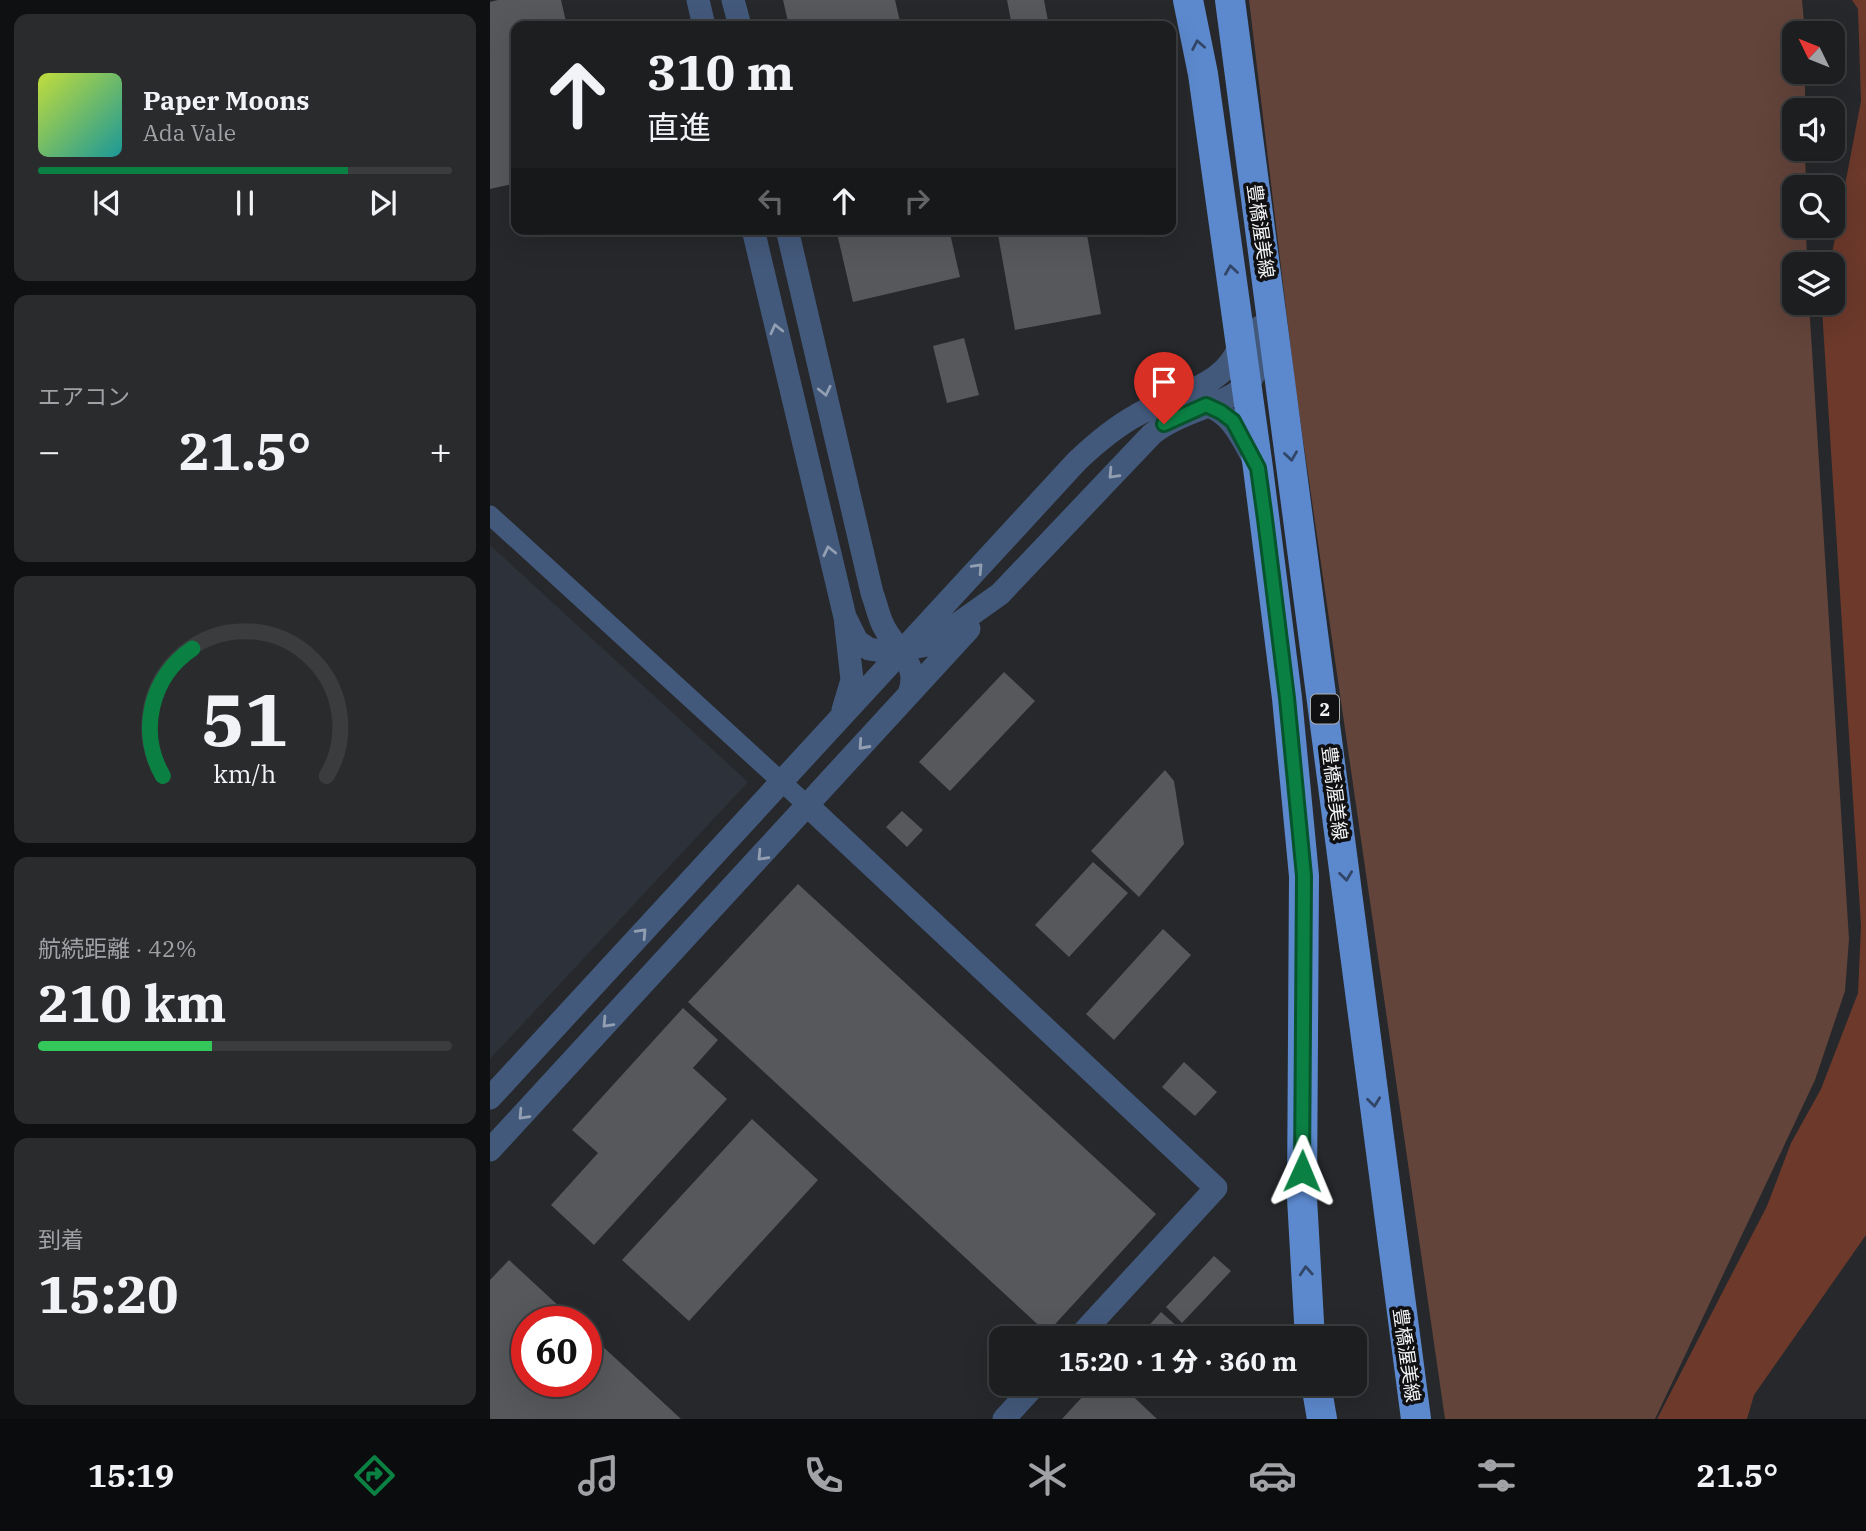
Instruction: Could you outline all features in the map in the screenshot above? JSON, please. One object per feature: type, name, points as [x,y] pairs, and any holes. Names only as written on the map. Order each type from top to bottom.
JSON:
[{"type":"main road","name":"豊橋渥美線","points":[[1188,0],[1203,74],[1241,338],[1287,698],[1304,876],[1302,1198],[1310,1326]]},
{"type":"main road","name":"豊橋渥美線","points":[[1230,0],[1416,1419]]},
{"type":"main road","points":[[1319,1396],[1322,1419]]},
{"type":"street","points":[[698,0],[703,21]]},
{"type":"street","points":[[733,0],[739,21]]},
{"type":"street","points":[[490,1150],[1000,594],[1152,433],[1178,416],[1247,386],[1261,362],[1262,345],[1217,0]]},
{"type":"street","points":[[753,235],[845,617],[852,680],[839,719]]},
{"type":"street","points":[[788,235],[872,593],[883,626],[903,650],[913,675],[909,694]]},
{"type":"street","points":[[490,1098],[1096,443],[1134,416],[1219,374],[1237,353],[1241,338]]},
{"type":"street","points":[[1172,399],[1247,386],[1271,394],[1285,411]]},
{"type":"street","points":[[1206,405],[1233,421],[1258,468]]},
{"type":"street","points":[[490,515],[808,806],[1216,1188],[1089,1326]]},
{"type":"street","points":[[872,593],[884,612],[901,625],[914,626],[932,618]]},
{"type":"street","points":[[845,617],[857,641],[869,649],[888,652],[903,650],[928,645],[1000,594]]},
{"type":"street","points":[[1004,1419],[1024,1396]]},
{"type":"shaded area","points":[[1249,0],[1802,0],[1804,21],[1782,21],[1782,84],[1805,84],[1805,98],[1782,98],[1782,161],[1805,161],[1806,175],[1782,175],[1782,238],[1806,238],[1807,252],[1782,252],[1782,315],[1810,315],[1849,939],[1845,991],[1815,1080],[1655,1419],[1445,1419],[1295,384]]},
{"type":"shaded area","points":[[1852,0],[1866,0],[1866,1235],[1754,1395],[1747,1419],[1657,1419],[1767,1206],[1791,1143],[1821,1089],[1858,993],[1861,926],[1822,315],[1845,315],[1845,252],[1832,252],[1835,238],[1845,238],[1845,185],[1861,101],[1858,9]]},
{"type":"shaded area","points":[[490,545],[748,782],[490,1059]]},
{"type":"building","points":[[561,0],[566,21],[511,21],[511,184],[490,189],[490,2]]},
{"type":"building","points":[[783,0],[895,0],[900,21],[788,21]]},
{"type":"building","points":[[1007,0],[1044,0],[1048,21],[1011,21]]},
{"type":"building","points":[[837,235],[950,235],[960,277],[853,302]]},
{"type":"building","points":[[998,235],[1087,235],[1101,314],[1015,330]]},
{"type":"building","points":[[964,338],[979,395],[947,403],[933,346]]},
{"type":"building","points":[[1004,672],[1035,701],[950,791],[919,762]]},
{"type":"building","points":[[1165,770],[1174,781],[1184,844],[1139,897],[1091,851]]},
{"type":"building","points":[[902,811],[923,830],[907,847],[886,827]]},
{"type":"building","points":[[1093,862],[1128,893],[1069,957],[1035,925]]},
{"type":"building","points":[[798,884],[1156,1214],[1053,1326],[1039,1326],[688,1002]]},
{"type":"building","points":[[1163,929],[1191,955],[1114,1040],[1086,1014]]},
{"type":"building","points":[[683,1008],[718,1040],[693,1068],[727,1099],[594,1245],[551,1205],[598,1153],[572,1130]]},
{"type":"building","points":[[1184,1062],[1217,1092],[1195,1116],[1162,1087]]},
{"type":"building","points":[[752,1119],[818,1180],[689,1321],[622,1260]]},
{"type":"building","points":[[1214,1256],[1231,1271],[1182,1323],[1166,1307]]},
{"type":"building","points":[[509,1260],[559,1306],[511,1306],[511,1397],[602,1397],[602,1346],[681,1419],[490,1419],[490,1280]]},
{"type":"building","points":[[1161,1312],[1177,1326],[1149,1326]]},
{"type":"building","points":[[1083,1396],[1133,1396],[1157,1419],[1062,1419]]},
{"type":"route","points":[[1164,424],[1206,405],[1215,409],[1233,421],[1258,468],[1287,698],[1304,876],[1302,1171]]}]
